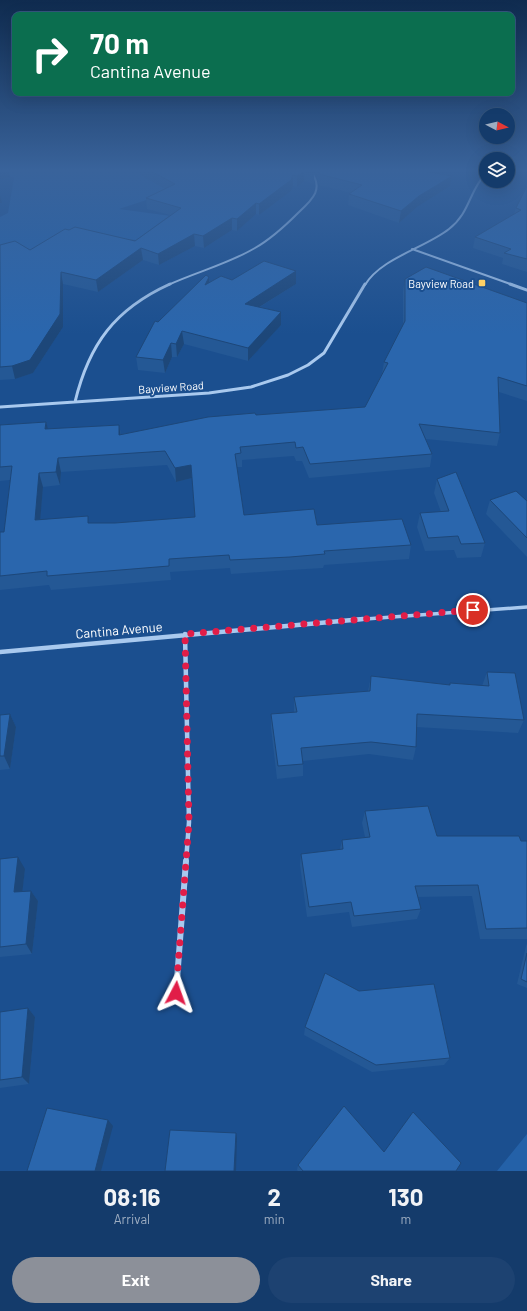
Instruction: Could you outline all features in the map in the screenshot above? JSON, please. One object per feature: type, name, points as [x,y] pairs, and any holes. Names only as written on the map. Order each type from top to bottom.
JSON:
[{"type":"street","points":[[75,402],[83,372],[93,351],[120,315],[132,305],[159,289],[246,254],[277,233],[286,225]]},
{"type":"street","name":"Bayview Road","points":[[0,407],[209,393],[251,387],[288,375],[308,365],[324,353],[369,278],[379,269],[412,249],[443,233],[454,225]]},
{"type":"street","points":[[412,249],[527,290]]},
{"type":"street","name":"Cantina Avenue","points":[[0,652],[185,634],[433,613],[527,607]]},
{"type":"street","points":[[176,993],[189,822],[185,634]]},
{"type":"shaded area","points":[[0,225],[163,225],[149,241],[81,236],[0,262]]},
{"type":"shaded area","points":[[527,1134],[527,1171],[497,1171]]},
{"type":"building","points":[[158,225],[221,225],[203,236],[194,234],[158,254],[141,248],[96,280],[61,272],[60,314],[30,360],[12,366],[0,367],[0,245],[15,241],[30,250],[65,229],[69,230],[75,227],[135,241]]},
{"type":"building","points":[[496,225],[527,225],[527,259],[504,253],[511,249],[475,237]]},
{"type":"building","points":[[264,261],[296,271],[245,304],[281,312],[248,348],[182,331],[176,344],[171,343],[163,360],[136,357],[155,321],[158,322],[206,275],[209,277],[205,285],[221,276],[232,280]]},
{"type":"building","points":[[426,267],[527,303],[527,386],[498,377],[500,433],[419,424],[432,454],[310,464],[303,447],[296,448],[295,442],[240,447],[241,453],[235,454],[244,515],[314,509],[317,525],[402,519],[411,545],[324,551],[325,554],[290,557],[230,560],[229,555],[169,559],[169,566],[47,576],[47,571],[0,576],[0,532],[4,532],[12,466],[0,467],[0,425],[46,422],[45,429],[119,425],[119,435],[208,417],[365,407],[388,363],[384,362],[405,321],[405,279]],"holes":[[[165,451],[175,468],[191,465],[195,517],[115,523],[88,523],[88,516],[35,520],[39,473],[56,472],[58,458]]]},
{"type":"building","points":[[456,472],[485,543],[461,544],[458,536],[428,538],[420,513],[449,511],[437,479]]},
{"type":"building","points":[[516,491],[527,501],[527,538],[490,500]]},
{"type":"building","points":[[487,672],[515,673],[524,720],[417,714],[416,747],[371,742],[301,748],[303,764],[278,766],[271,714],[297,712],[294,697],[370,691],[371,676],[450,685],[450,683],[489,686]]},
{"type":"building","points":[[10,714],[4,756],[0,756],[0,715]]},
{"type":"building","points":[[428,806],[437,836],[519,836],[521,841],[527,841],[527,928],[486,929],[478,885],[415,886],[421,909],[354,916],[351,902],[309,907],[301,854],[343,849],[342,840],[370,837],[365,811]]},
{"type":"building","points":[[18,857],[14,892],[31,891],[26,944],[0,947],[0,859]]},
{"type":"building","points":[[527,953],[527,982],[521,979]]},
{"type":"building","points":[[325,973],[359,991],[434,984],[450,1058],[376,1065],[305,1027]]},
{"type":"building","points":[[28,1008],[22,1077],[0,1080],[0,1012]]},
{"type":"building","points":[[344,1106],[384,1152],[413,1112],[461,1163],[456,1171],[303,1171],[298,1165]]},
{"type":"building","points":[[47,1108],[108,1120],[95,1171],[27,1171]]},
{"type":"building","points":[[170,1130],[236,1133],[234,1171],[165,1171]]},
{"type":"place","name":"Bayview Road","points":[[482,283]]},
{"type":"route","points":[[176,993],[189,822],[187,662],[185,634],[473,610]]}]
